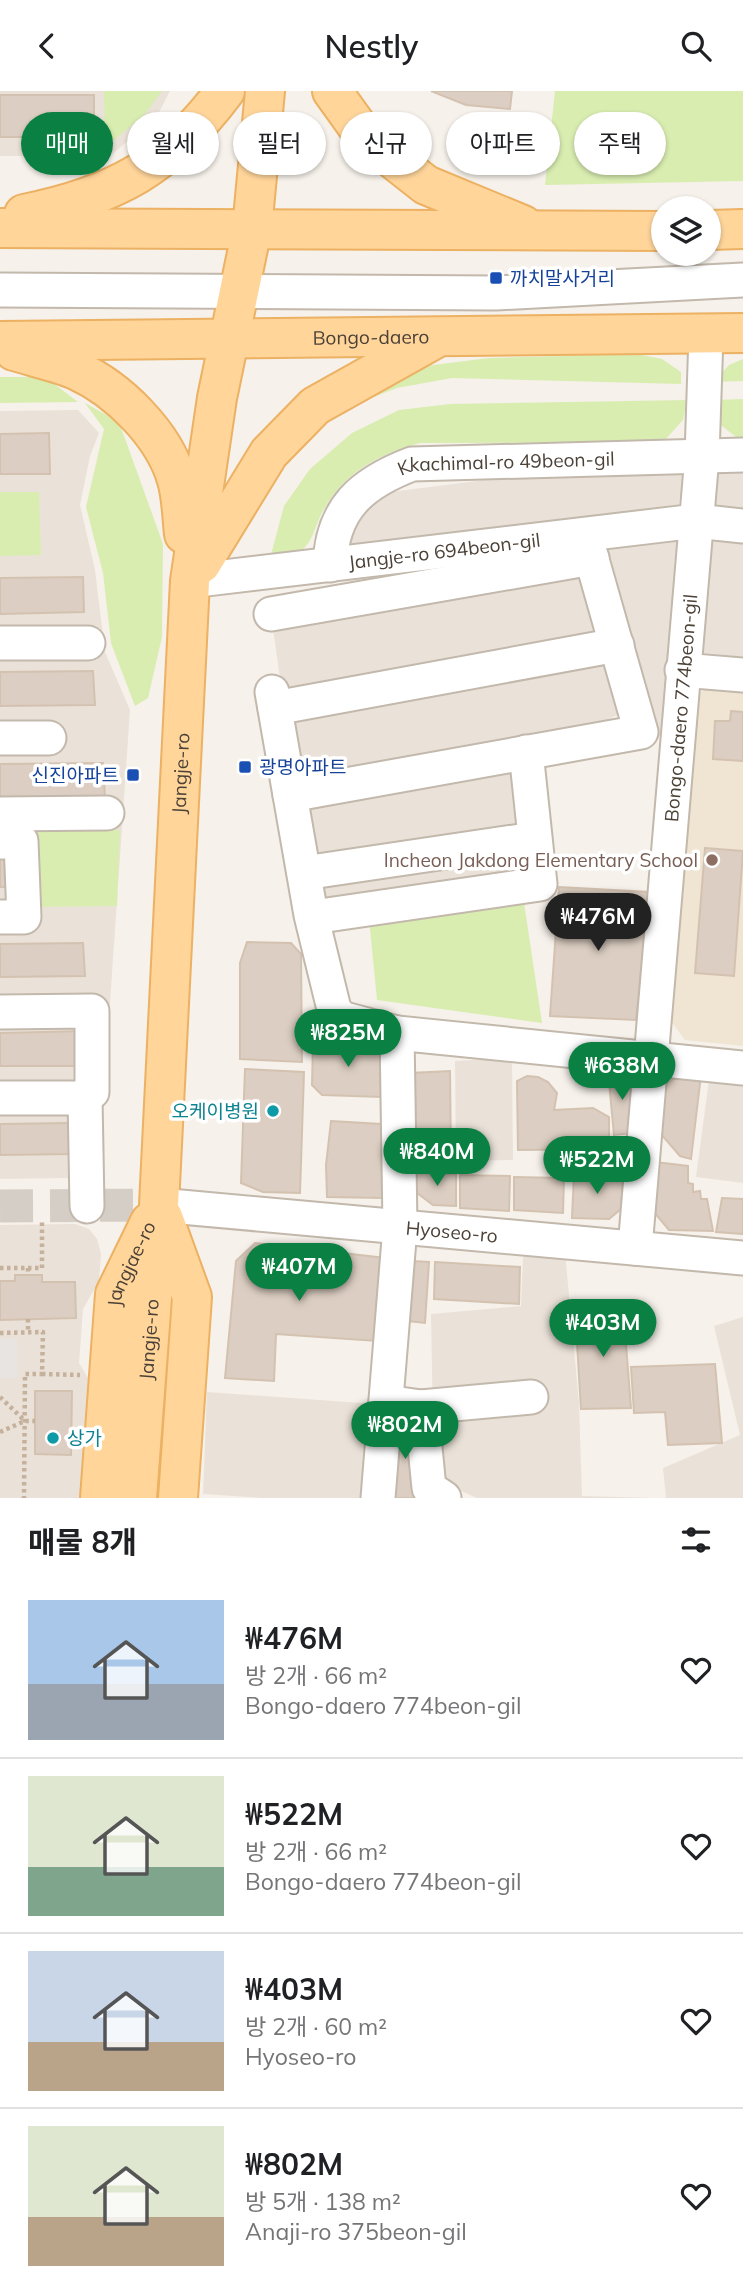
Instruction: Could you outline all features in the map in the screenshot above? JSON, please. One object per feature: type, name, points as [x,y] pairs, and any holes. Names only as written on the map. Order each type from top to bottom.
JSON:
[{"type":"main road","points":[[0,219],[60,207],[116,188],[167,154],[204,120],[225,91]]},
{"type":"main road","name":"Jangje-ro","points":[[137,1498],[159,1205],[190,581],[217,398],[252,229],[265,91]]},
{"type":"main road","points":[[332,91],[365,137],[426,185],[541,232]]},
{"type":"main road","points":[[0,228],[651,231]]},
{"type":"main road","points":[[721,230],[743,229]]},
{"type":"main road","name":"Bongo-daero","points":[[0,341],[743,333]]},
{"type":"main road","points":[[190,581],[269,453],[314,406],[437,338]]},
{"type":"main road","points":[[0,347],[76,370],[111,391],[138,416],[161,447],[177,479],[190,581]]},
{"type":"main road","name":"Jangjae-ro","points":[[100,1498],[115,1294],[159,1205]]},
{"type":"main road","name":"Jangjae-ro","points":[[159,1205],[192,1297],[178,1498]]},
{"type":"street","points":[[0,290],[496,293],[743,280]]},
{"type":"street","name":"Bongo-daero 774beon-gil","points":[[635,1248],[702,456],[706,335]]},
{"type":"street","name":"Kkachimal-ro 49beon-gil","points":[[330,565],[335,526],[352,499],[380,476],[412,464],[743,455]]},
{"type":"street","name":"Jangje-ro 694beon-gil","points":[[190,581],[330,565],[589,546],[696,521],[743,526]]},
{"type":"street","points":[[271,614],[589,546],[641,732],[290,795]]},
{"type":"street","points":[[0,643],[88,643]]},
{"type":"street","points":[[617,645],[273,700],[304,873],[334,1009],[341,1018],[397,1033],[743,1068]]},
{"type":"street","points":[[682,670],[743,675]]},
{"type":"street","points":[[0,738],[49,738]]},
{"type":"street","points":[[313,917],[540,884],[526,752]]},
{"type":"street","points":[[0,814],[107,813]]},
{"type":"street","points":[[304,873],[534,839]]},
{"type":"street","points":[[0,842],[21,841],[24,917],[0,917]]},
{"type":"street","points":[[0,1012],[92,1011],[92,1092],[85,1098],[0,1098]]},
{"type":"street","points":[[379,1498],[400,1227],[397,1033]]},
{"type":"street","points":[[85,1098],[87,1206]]},
{"type":"street","name":"Hyoseo-ro","points":[[159,1205],[743,1258]]},
{"type":"street","points":[[386,1402],[421,1407],[531,1398]]},
{"type":"street","points":[[421,1407],[429,1488],[444,1498]]},
{"type":"path","points":[[0,1268],[42,1268],[42,1219]]},
{"type":"path","points":[[28,1268],[28,1275]]},
{"type":"path","points":[[28,1319],[28,1332]]},
{"type":"path","points":[[0,1333],[43,1332],[42,1374]]},
{"type":"path","points":[[24,1498],[25,1374],[88,1375]]},
{"type":"path","points":[[0,1397],[24,1421]]},
{"type":"path","points":[[0,1432],[24,1421],[36,1421]]},
{"type":"shaded area","points":[[0,91],[170,91],[159,112],[127,112],[127,142],[113,153],[113,112],[21,112],[21,156],[0,156]]},
{"type":"shaded area","points":[[78,410],[99,433],[90,456],[80,505],[95,570],[105,652],[130,710],[99,1164],[69,1178],[0,1179],[0,411]]},
{"type":"shaded area","points":[[743,462],[743,509],[710,506],[714,463]]},
{"type":"shaded area","points":[[555,471],[685,473],[678,507],[354,550],[347,534],[375,494]]},
{"type":"shaded area","points":[[678,537],[663,737],[654,736],[603,546]]},
{"type":"shaded area","points":[[708,541],[743,544],[743,657],[697,652]]},
{"type":"shaded area","name":"광명아파트","points":[[592,558],[635,708],[527,752],[540,884],[313,917],[271,614]]},
{"type":"shaded area","name":"Incheon Jakdong Elementary School","points":[[710,685],[743,688],[743,1046],[685,1040],[671,1021],[692,699]]},
{"type":"shaded area","points":[[512,1058],[513,1160],[456,1161],[455,1061]]},
{"type":"shaded area","points":[[709,1080],[743,1084],[743,1183],[696,1177]]},
{"type":"shaded area","points":[[75,1224],[89,1229],[97,1239],[101,1254],[99,1281],[83,1309],[79,1363],[95,1390],[87,1498],[0,1498],[0,1225]]},
{"type":"shaded area","points":[[565,1252],[579,1403],[582,1496],[655,1498],[477,1498],[434,1479],[431,1314],[521,1306],[523,1257]]},
{"type":"shaded area","points":[[743,1317],[743,1498],[666,1498],[663,1468],[740,1435],[714,1326]]},
{"type":"shaded area","points":[[0,1339],[17,1339],[17,1377],[0,1378]]},
{"type":"shaded area","points":[[207,1392],[375,1404],[369,1498],[263,1498],[203,1494]]},
{"type":"green space","points":[[104,91],[162,91],[146,112],[127,112],[127,129],[113,141],[113,112],[104,112]]},
{"type":"green space","points":[[555,91],[743,91],[743,181],[545,185],[546,175],[560,175],[560,112],[553,112]]},
{"type":"green space","points":[[637,354],[662,359],[681,372],[681,384],[452,378],[397,388],[334,412],[417,367],[489,358]]},
{"type":"green space","points":[[743,359],[743,381],[713,382],[729,365]]},
{"type":"green space","points":[[0,377],[45,377],[78,402],[0,403]]},
{"type":"green space","points":[[743,399],[743,440],[740,440],[717,422],[717,400]]},
{"type":"green space","points":[[687,400],[683,420],[663,442],[420,443],[395,451],[372,461],[343,484],[325,507],[306,546],[298,553],[269,562],[284,506],[310,469],[352,433],[399,410],[450,404]]},
{"type":"green space","points":[[85,403],[119,422],[163,544],[162,637],[148,698],[135,706],[111,643],[103,573],[86,507],[104,429]]},
{"type":"green space","points":[[0,492],[39,492],[41,555],[0,556]]},
{"type":"green space","points":[[37,829],[120,830],[117,906],[40,907]]},
{"type":"green space","points":[[522,889],[542,1023],[377,1000],[369,919]]},
{"type":"building","points":[[431,91],[512,91],[510,109],[466,105]]},
{"type":"building","points":[[0,95],[94,95],[94,112],[21,112],[21,137],[0,137]]},
{"type":"building","points":[[49,433],[50,474],[0,474],[0,434]]},
{"type":"building","points":[[83,577],[84,612],[0,614],[0,578]]},
{"type":"building","points":[[93,671],[95,705],[0,706],[0,672]]},
{"type":"building","points":[[731,711],[743,712],[743,761],[713,759],[715,721],[730,721]]},
{"type":"building","points":[[103,763],[105,798],[0,799],[0,764]]},
{"type":"building","points":[[705,848],[743,851],[734,976],[695,973]]},
{"type":"building","points":[[0,855],[10,855],[11,887],[0,887]]},
{"type":"building","points":[[559,887],[649,892],[636,1020],[550,1016]]},
{"type":"building","points":[[247,942],[291,943],[301,954],[302,1062],[240,1059],[240,963]]},
{"type":"building","points":[[83,943],[85,976],[0,977],[0,944]]},
{"type":"building","points":[[85,1031],[85,1066],[0,1066],[0,1033]]},
{"type":"building","points":[[313,1043],[381,1043],[382,1097],[322,1095],[312,1085]]},
{"type":"building","points":[[617,1068],[636,1084],[632,1133],[614,1135],[608,1071]]},
{"type":"building","name":"오케이병원","points":[[245,1069],[304,1072],[300,1193],[263,1192],[241,1183]]},
{"type":"building","points":[[450,1071],[451,1162],[413,1161],[410,1073]]},
{"type":"building","points":[[679,1075],[701,1075],[691,1159],[680,1156],[660,1133],[661,1088]]},
{"type":"building","points":[[527,1076],[548,1082],[557,1093],[554,1110],[593,1108],[609,1117],[609,1149],[518,1150],[517,1081]]},
{"type":"building","points":[[331,1121],[381,1124],[382,1198],[327,1197],[326,1165]]},
{"type":"building","points":[[69,1123],[70,1154],[0,1155],[0,1124]]},
{"type":"building","points":[[655,1162],[688,1166],[688,1183],[693,1184],[693,1192],[700,1191],[701,1199],[707,1199],[713,1231],[669,1230],[653,1211]]},
{"type":"building","points":[[415,1173],[456,1174],[456,1206],[433,1205],[417,1193]]},
{"type":"building","points":[[574,1174],[623,1176],[621,1209],[609,1219],[572,1218]]},
{"type":"building","points":[[460,1175],[510,1176],[509,1211],[460,1208]]},
{"type":"building","points":[[514,1177],[564,1178],[563,1213],[514,1210]]},
{"type":"building","points":[[722,1198],[743,1199],[743,1234],[716,1232]]},
{"type":"building","points":[[255,1243],[385,1258],[377,1341],[276,1334],[274,1381],[225,1378],[236,1261]]},
{"type":"building","points":[[412,1261],[429,1262],[425,1323],[408,1321]]},
{"type":"building","points":[[435,1262],[520,1267],[519,1304],[434,1299]]},
{"type":"building","points":[[15,1275],[42,1275],[42,1282],[75,1282],[76,1318],[0,1320],[0,1281],[15,1281]]},
{"type":"building","points":[[623,1306],[631,1408],[581,1409],[575,1310]]},
{"type":"building","points":[[715,1364],[722,1443],[668,1445],[665,1412],[634,1413],[631,1367]]},
{"type":"building","name":"상가","points":[[35,1391],[72,1391],[71,1455],[35,1454]]},
{"type":"building","points":[[392,1420],[419,1423],[422,1498],[388,1498]]},
{"type":"tunnel","points":[[0,1206],[159,1205]]},
{"type":"place","name":"까치말사거리","points":[[496,278]]},
{"type":"place","name":"광명아파트","points":[[245,767]]},
{"type":"place","name":"신진아파트","points":[[133,775]]},
{"type":"place","name":"Incheon Jakdong Elementary School","points":[[712,860]]},
{"type":"place","name":"오케이병원","points":[[273,1111]]},
{"type":"place","name":"상가","points":[[53,1438]]}]
